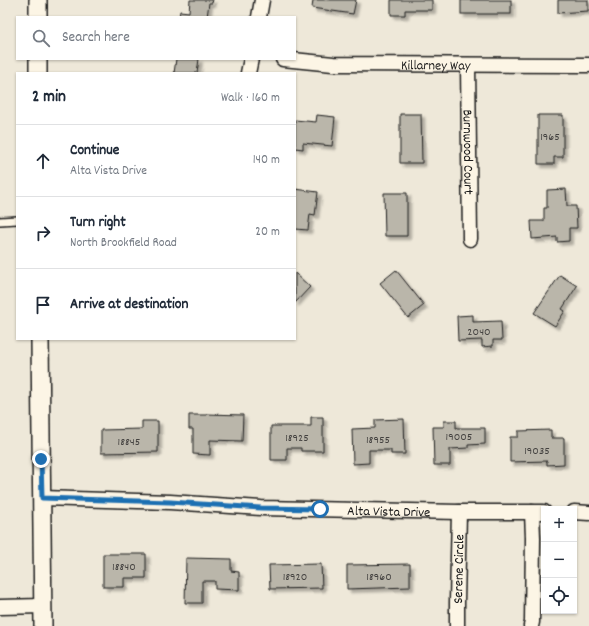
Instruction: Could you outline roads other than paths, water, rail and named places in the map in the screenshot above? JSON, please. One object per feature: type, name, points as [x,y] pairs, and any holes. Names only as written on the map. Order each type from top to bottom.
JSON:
[{"type":"street","points":[[38,0],[38,16]]},
{"type":"street","points":[[259,16],[262,0]]},
{"type":"street","points":[[38,60],[38,72]]},
{"type":"street","points":[[248,72],[251,60]]},
{"type":"street","name":"Killarney Way","points":[[294,60],[333,64],[589,64]]},
{"type":"street","name":"Burnwood Court","points":[[468,65],[470,239]]},
{"type":"street","points":[[40,340],[43,626]]},
{"type":"street","name":"Alta Vista Drive","points":[[42,498],[170,502],[261,508],[538,512]]},
{"type":"street","name":"Serene Circle","points":[[457,626],[459,512]]},
{"type":"street","points":[[531,626],[533,538],[538,512]]},
{"type":"street","points":[[577,512],[589,513]]},
{"type":"street","points":[[0,607],[43,606]]},
{"type":"lane","points":[[0,221],[16,220]]}]
